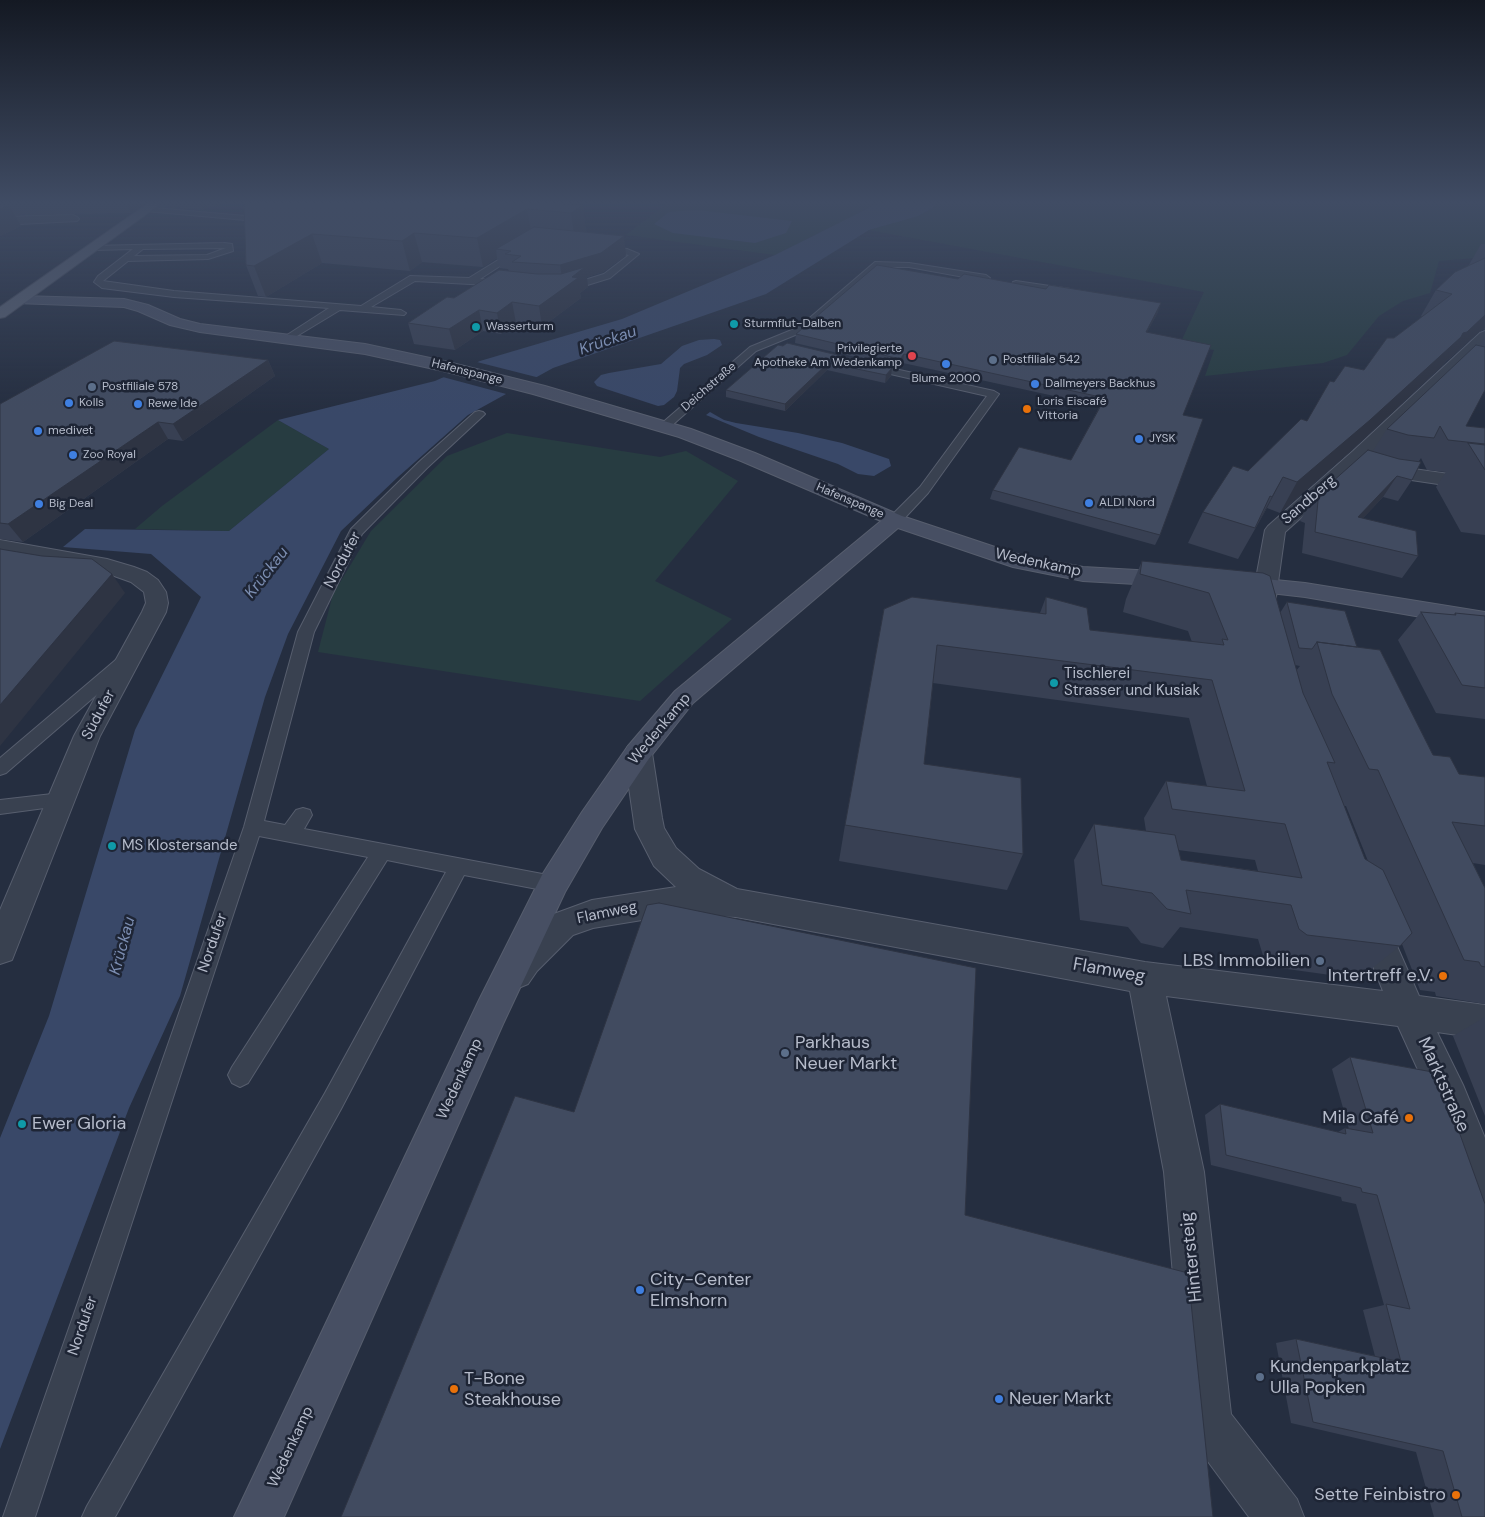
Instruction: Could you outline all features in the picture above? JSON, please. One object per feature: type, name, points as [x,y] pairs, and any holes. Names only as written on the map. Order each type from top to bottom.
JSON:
[{"type":"main road","points":[[0,314],[59,273]]},
{"type":"street","name":"Hafenspange","points":[[21,300],[85,300],[124,303],[143,308],[176,322],[200,328],[365,349],[444,366],[539,390],[665,426],[748,457],[894,520]]},
{"type":"street","name":"Sandberg","points":[[1267,641],[1261,613],[1275,530],[1460,367],[1485,336]]},
{"type":"street","points":[[1352,462],[1386,472],[1485,485]]},
{"type":"street","name":"Wedenkamp","points":[[259,1517],[491,1012],[553,884],[592,820],[638,753],[684,697],[894,520],[990,554],[1042,567],[1083,574],[1191,580]]},
{"type":"street","name":"Südufer","points":[[0,546],[107,566],[138,577],[150,585],[156,592],[157,603],[154,612],[87,736],[0,949]]},
{"type":"street","points":[[1219,582],[1266,585],[1485,620]]},
{"type":"street","name":"Flamweg","points":[[638,753],[647,818],[650,829],[665,857],[688,878],[736,904]]},
{"type":"street","points":[[1359,894],[1409,1012]]},
{"type":"street","name":"Flamweg","points":[[491,1012],[525,960],[562,924],[592,914],[679,900],[736,904],[1145,978],[1332,1000],[1485,1022]]},
{"type":"street","name":"Hintersteig","points":[[1145,978],[1184,1172],[1209,1422],[1279,1517]]},
{"type":"street","name":"Marktstraße","points":[[1409,1012],[1450,1098],[1485,1188]]},
{"type":"lane","points":[[108,273],[98,282],[102,285],[174,294],[364,308],[401,313]]},
{"type":"lane","points":[[471,281],[484,273]]},
{"type":"lane","points":[[556,289],[564,289],[607,276],[611,273]]},
{"type":"lane","name":"Deichstraße","points":[[665,426],[753,349],[802,329],[868,273]]},
{"type":"lane","name":"Deichstraße","points":[[954,273],[996,280]]},
{"type":"lane","points":[[364,308],[413,278],[471,281],[514,286]]},
{"type":"lane","points":[[1005,282],[1077,293]]},
{"type":"lane","points":[[287,339],[339,306]]},
{"type":"lane","points":[[781,337],[793,348]]},
{"type":"lane","points":[[854,362],[994,394],[924,490],[894,520]]},
{"type":"lane","name":"Nordufer","points":[[19,1517],[252,827],[306,632],[356,532],[479,414]]},
{"type":"lane","points":[[0,768],[130,656]]},
{"type":"lane","points":[[0,807],[61,800]]},
{"type":"lane","points":[[290,834],[303,815]]},
{"type":"lane","points":[[252,827],[553,884]]},
{"type":"lane","points":[[240,1076],[382,852]]},
{"type":"lane","points":[[98,1517],[333,1101],[459,866]]},
{"type":"green space","points":[[1100,273],[1436,273],[1430,293],[1403,301],[1379,316],[1347,355],[1323,363],[1205,376],[1214,350],[1180,344],[1204,292]]},
{"type":"green space","points":[[278,420],[329,449],[229,531],[135,529],[162,506]]},
{"type":"green space","points":[[507,433],[660,457],[686,451],[738,481],[655,581],[732,619],[640,701],[318,652],[333,594],[371,531],[447,456]]},
{"type":"water","name":"Krückau","points":[[732,273],[800,273],[766,294],[553,368],[468,415],[341,531],[288,634],[265,697],[180,996],[129,1108],[0,1449],[0,1138],[49,1016],[135,730],[201,597],[151,554],[63,547],[85,529],[229,531],[329,449],[278,420],[435,381],[480,361],[622,319]]},
{"type":"water","points":[[699,340],[720,340],[722,345],[707,355],[684,364],[680,368],[677,391],[674,397],[664,405],[658,406],[606,389],[597,386],[594,382],[601,375],[661,364],[682,346]]},
{"type":"water","points":[[710,412],[724,420],[736,423],[798,433],[842,443],[889,459],[891,466],[874,476],[858,474],[838,464],[759,437],[706,415]]},
{"type":"pier","points":[[473,361],[540,378],[510,395],[439,376]]},
{"type":"building","points":[[495,273],[577,273],[572,277],[578,278],[539,306],[512,302],[497,313],[479,310],[449,329],[408,323],[447,297],[454,298]]},
{"type":"building","points":[[868,273],[922,273],[958,279],[964,274],[1046,289],[1049,285],[1161,303],[1146,332],[1211,345],[1183,415],[1203,419],[1160,535],[993,490],[1019,447],[1071,460],[1105,398],[904,354],[900,359],[796,334]]},
{"type":"building","points":[[1454,273],[1485,273],[1485,315],[1467,332],[1463,333],[1461,337],[1370,420],[1297,482],[1283,477],[1272,497],[1270,496],[1255,528],[1203,512],[1233,466],[1248,471],[1301,419],[1307,421],[1330,381],[1334,382],[1345,366],[1364,370],[1387,338],[1394,338],[1452,294],[1436,290]]},
{"type":"building","points":[[114,341],[268,360],[173,424],[158,422],[8,524],[0,523],[0,404]]},
{"type":"building","points":[[787,343],[892,368],[886,375],[828,363],[785,404],[726,390],[778,345],[783,346]]},
{"type":"building","points":[[1476,345],[1485,347],[1485,390],[1466,426],[1485,428],[1485,444],[1448,440],[1440,426],[1434,438],[1408,435],[1387,429]]},
{"type":"building","points":[[1468,443],[1485,445],[1485,470]]},
{"type":"building","points":[[1368,450],[1399,459],[1421,462],[1412,480],[1397,476],[1358,517],[1416,531],[1418,556],[1315,532],[1318,501],[1313,499]]},
{"type":"building","points":[[0,549],[42,556],[92,559],[112,574],[0,705]]},
{"type":"building","points":[[1142,561],[1263,573],[1270,576],[1303,693],[1335,763],[1327,762],[1365,859],[1383,870],[1412,933],[1400,946],[1307,935],[1299,929],[1291,905],[1186,890],[1191,914],[1167,909],[1152,893],[1102,885],[1094,824],[1175,835],[1181,860],[1302,878],[1285,824],[1172,809],[1166,781],[1245,791],[1212,680],[937,645],[924,764],[1021,778],[1023,854],[845,825],[884,609],[912,597],[1046,614],[1046,597],[1087,608],[1090,630],[1224,645],[1222,639],[1228,640],[1209,593],[1140,574]]},
{"type":"building","points":[[1287,602],[1345,611],[1357,647],[1317,642],[1312,649],[1299,648]]},
{"type":"building","points":[[1421,612],[1485,616],[1485,688],[1462,685]]},
{"type":"building","points":[[1317,642],[1380,650],[1433,755],[1450,757],[1459,774],[1485,777],[1485,826],[1452,822],[1485,888],[1485,967],[1481,966],[1479,962],[1464,960],[1378,770],[1369,769],[1332,694]]},
{"type":"building","points":[[659,903],[976,968],[965,1215],[1188,1273],[1213,1517],[341,1517],[515,1096],[574,1112],[647,905]]},
{"type":"building","points":[[1350,1057],[1438,1073],[1485,1204],[1485,1517],[1462,1517],[1443,1451],[1313,1422],[1296,1339],[1401,1362],[1386,1304],[1410,1309],[1377,1195],[1362,1192],[1361,1188],[1226,1155],[1220,1104],[1346,1134],[1345,1128],[1373,1133]]},
{"type":"place","name":"Sturmflut-Dalben","points":[[734,324]]},
{"type":"place","name":"Wasserturm","points":[[476,327]]},
{"type":"place","name":"Privilegierte Apotheke Am Wedenkamp","points":[[912,356]]},
{"type":"place","name":"Postfiliale 542","points":[[993,360]]},
{"type":"place","name":"Blume 2000","points":[[946,364]]},
{"type":"place","name":"Dallmeyers Backhus","points":[[1035,384]]},
{"type":"place","name":"Postfiliale 578","points":[[92,387]]},
{"type":"place","name":"Kolls","points":[[69,403]]},
{"type":"place","name":"Rewe Ide","points":[[138,404]]},
{"type":"place","name":"Loris Eiscafé Vittoria","points":[[1027,409]]},
{"type":"place","name":"medivet","points":[[38,431]]},
{"type":"place","name":"JYSK","points":[[1139,439]]},
{"type":"place","name":"Zoo Royal","points":[[73,455]]},
{"type":"place","name":"ALDI Nord","points":[[1089,503]]},
{"type":"place","name":"Big Deal","points":[[39,504]]},
{"type":"place","name":"Tischlerei Strasser und Kusiak","points":[[1054,683]]},
{"type":"place","name":"MS Klostersande","points":[[112,846]]},
{"type":"place","name":"LBS Immobilien","points":[[1320,961]]},
{"type":"place","name":"Intertreff e.V.","points":[[1443,976]]},
{"type":"place","name":"Parkhaus Neuer Markt","points":[[785,1053]]},
{"type":"place","name":"Mila Café","points":[[1409,1118]]},
{"type":"place","name":"Ewer Gloria","points":[[22,1124]]},
{"type":"place","name":"City-Center Elmshorn","points":[[640,1290]]},
{"type":"place","name":"Kundenparkplatz Ulla Popken","points":[[1260,1377]]},
{"type":"place","name":"T-Bone Steakhouse","points":[[454,1389]]},
{"type":"place","name":"Neuer Markt","points":[[999,1399]]},
{"type":"place","name":"Sette Feinbistro","points":[[1456,1495]]}]
